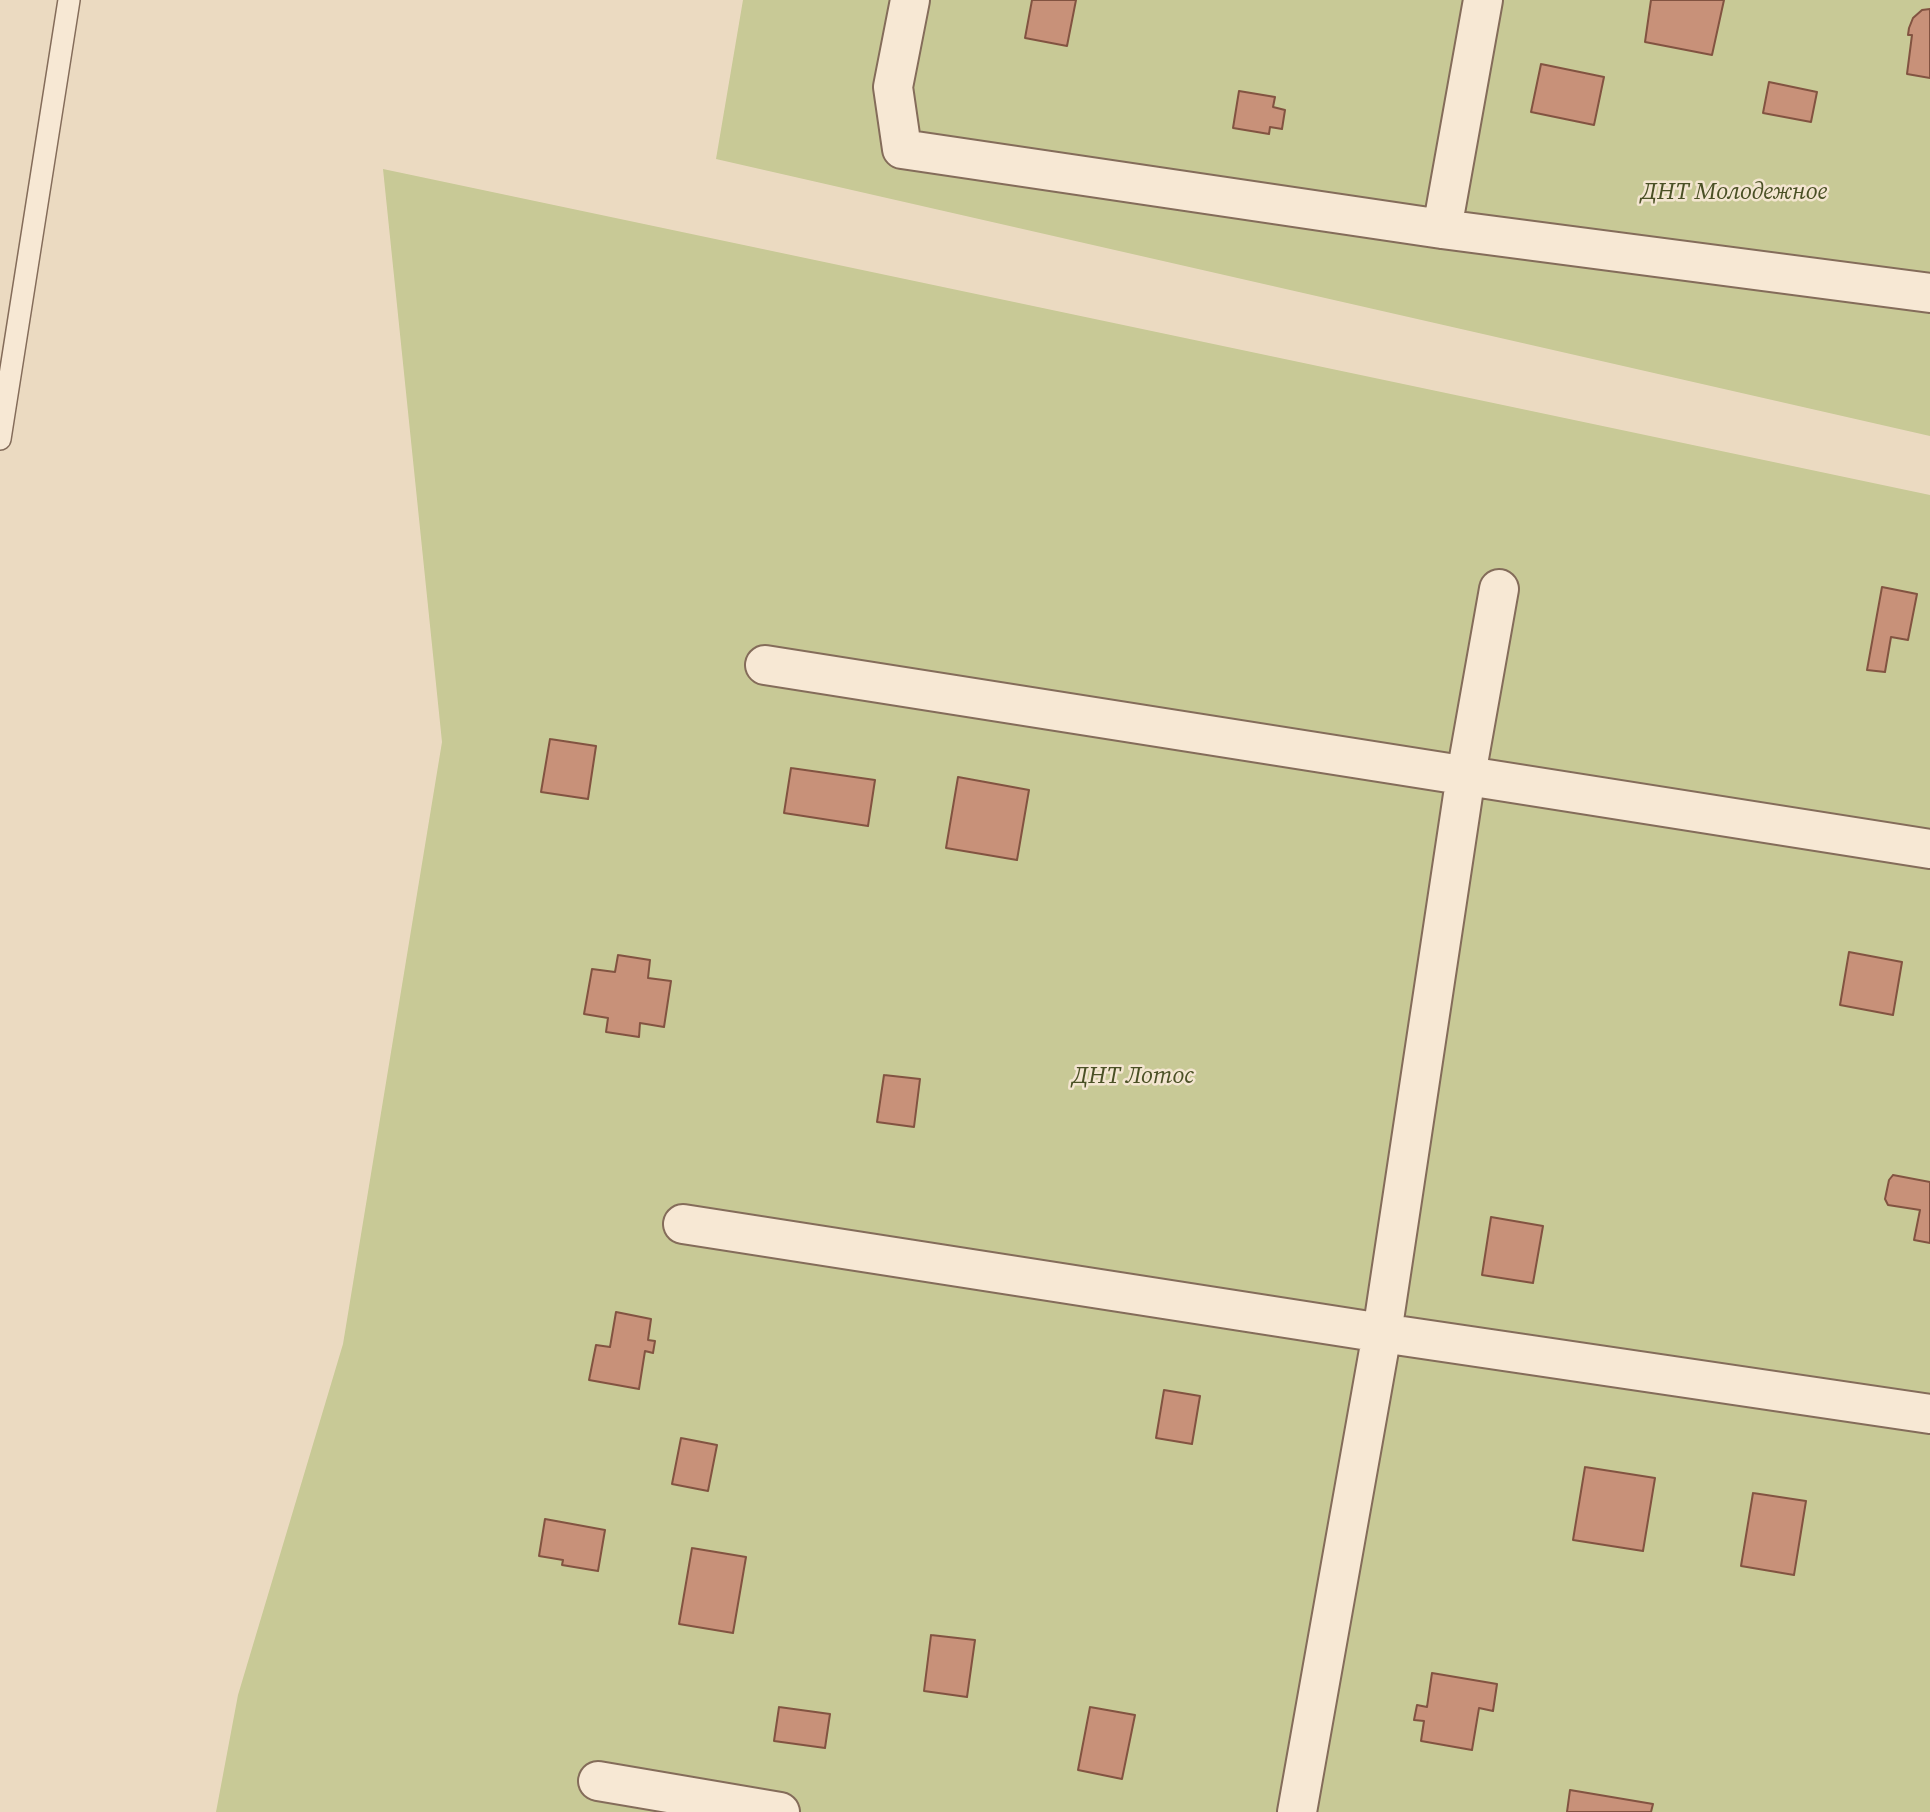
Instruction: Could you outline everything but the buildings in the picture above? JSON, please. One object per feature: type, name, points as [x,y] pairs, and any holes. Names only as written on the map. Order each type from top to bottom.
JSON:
[{"type":"street","points":[[910,0],[893,87],[902,149],[1442,229],[1930,293]]},
{"type":"street","points":[[1442,229],[1483,0]]},
{"type":"street","points":[[1297,1812],[1382,1333],[1466,775],[1500,589]]},
{"type":"street","points":[[765,665],[1930,849]]},
{"type":"street","points":[[683,1224],[1382,1333],[1930,1414]]},
{"type":"street","points":[[598,1780],[780,1812]]},
{"type":"lane","points":[[0,439],[69,0]]},
{"type":"green space","name":"ДНТ Молодежное","points":[[743,0],[1930,0],[1930,436],[716,159]]},
{"type":"green space","name":"ДНТ Лотос","points":[[383,169],[1930,495],[1930,1812],[216,1812],[238,1695],[343,1344],[442,742]]}]
